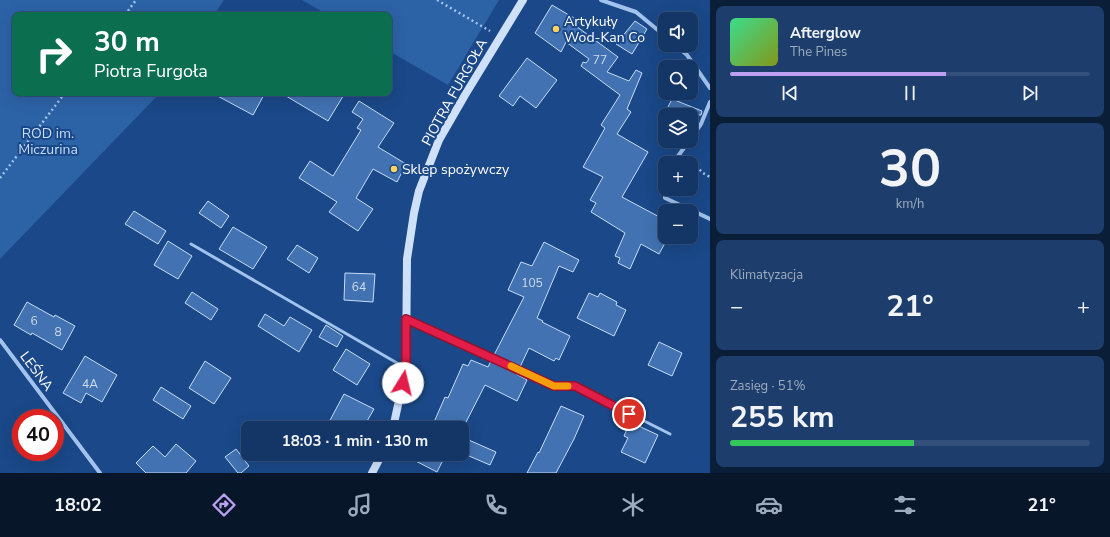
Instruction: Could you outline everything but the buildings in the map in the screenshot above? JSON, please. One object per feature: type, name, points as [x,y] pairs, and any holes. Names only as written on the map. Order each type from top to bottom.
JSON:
[{"type":"street","name":"PIOTRA FURGOŁA","points":[[395,421],[406,368],[406,259],[419,191],[439,140],[523,0]]},
{"type":"street","points":[[601,0],[636,12],[658,30]]},
{"type":"street","points":[[683,52],[710,88]]},
{"type":"street","points":[[698,128],[710,102]]},
{"type":"street","points":[[678,156],[684,148]]},
{"type":"street","points":[[666,196],[666,198],[710,219]]},
{"type":"street","name":"LEŚNA","points":[[0,340],[100,473]]},
{"type":"street","points":[[372,473],[378,461]]},
{"type":"lane","points":[[191,244],[406,368]]},
{"type":"lane","points":[[406,319],[554,386],[575,386],[670,434]]},
{"type":"path","points":[[127,12],[136,0]]},
{"type":"path","points":[[437,0],[500,37]]},
{"type":"path","points":[[0,178],[63,96]]},
{"type":"path","points":[[681,152],[703,173],[710,177]]},
{"type":"green space","name":"ROD im. Miczurina","points":[[0,0],[224,0],[216,12],[12,12],[12,96],[157,96],[0,259]]},
{"type":"green space","points":[[302,0],[499,0],[448,85],[392,53],[392,12],[323,12]]},
{"type":"slow traffic","points":[[511,366],[554,386],[568,386]]},
{"type":"place","name":"Artykuły Wod-Kan Co","points":[[556,29]]},
{"type":"place","name":"Sklep spożywczy","points":[[394,169]]},
{"type":"route","points":[[403,383],[406,368],[406,319],[554,386],[575,386],[629,414]]}]
